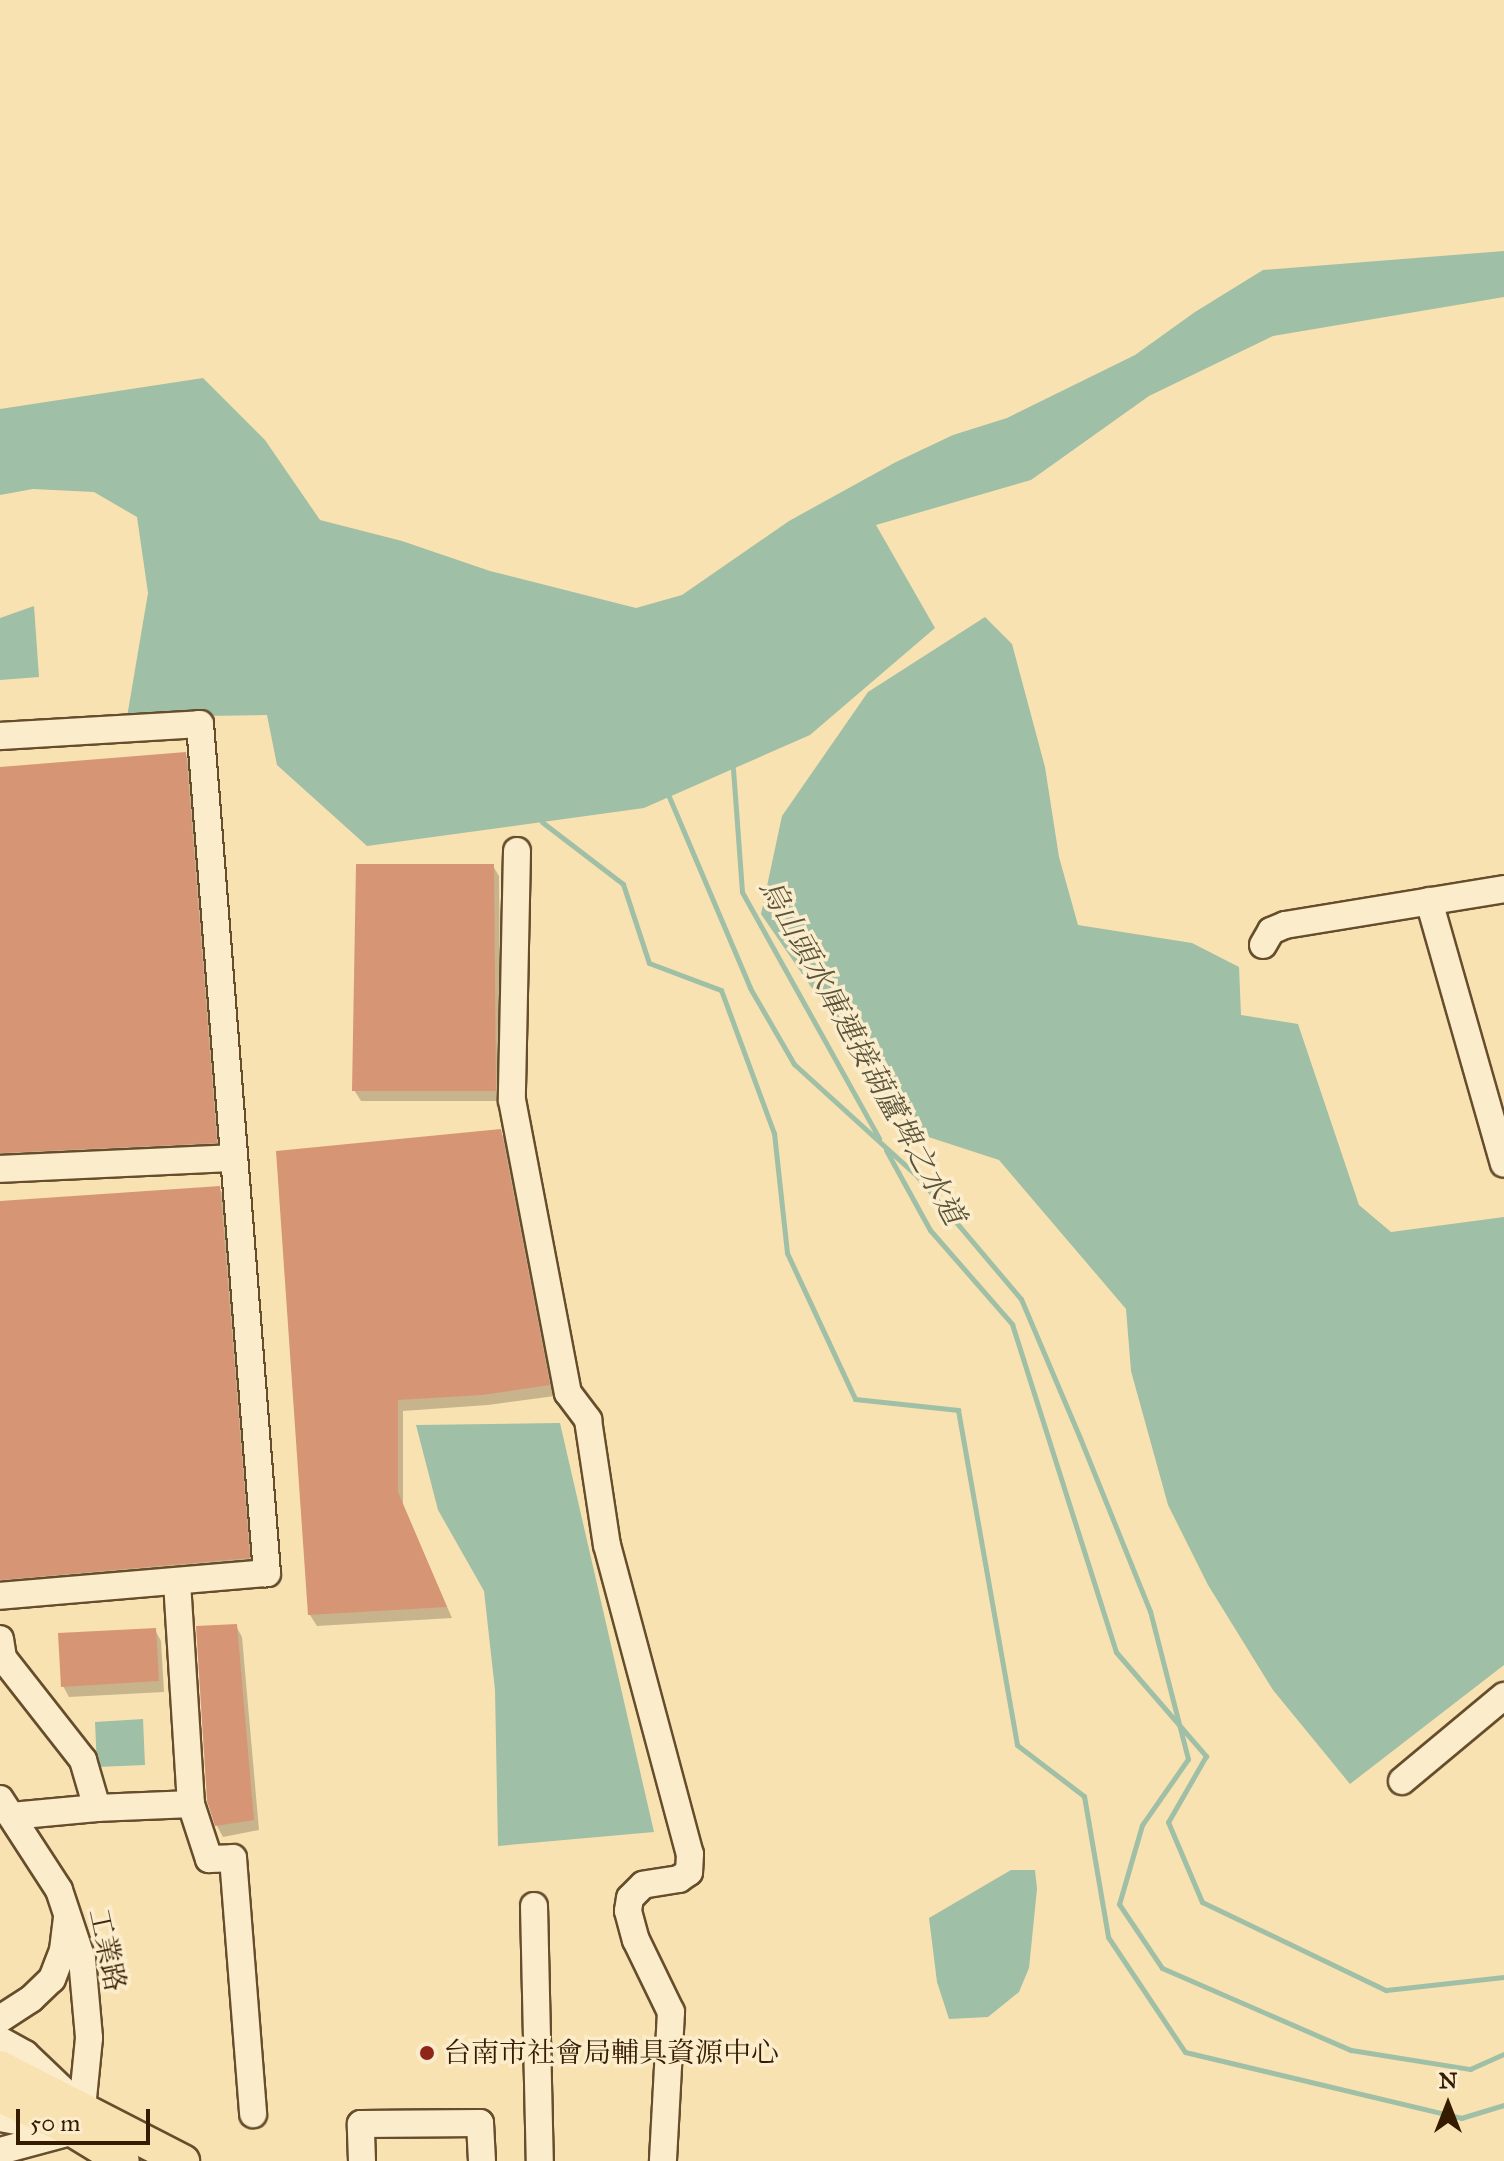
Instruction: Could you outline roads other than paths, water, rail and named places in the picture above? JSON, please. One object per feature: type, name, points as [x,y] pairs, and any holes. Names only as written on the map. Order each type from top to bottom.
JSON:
[{"type":"main road","points":[[0,2067],[78,2120],[123,2161]]},
{"type":"main road","points":[[0,2096],[78,2120],[183,2161]]},
{"type":"street","points":[[0,736],[200,724],[267,1573],[0,1596]]},
{"type":"street","points":[[517,851],[512,1100],[568,1393],[588,1420],[607,1545],[690,1854],[689,1872],[679,1879],[643,1885],[630,1898],[628,1911],[636,1940],[671,2012],[663,2161]]},
{"type":"street","points":[[1263,945],[1271,931],[1285,925],[1504,889]]},
{"type":"street","points":[[1429,901],[1504,1164]]},
{"type":"street","points":[[0,1169],[234,1158]]},
{"type":"street","points":[[177,1582],[191,1804],[209,1859],[233,1858],[253,2114]]},
{"type":"street","points":[[0,1639],[3,1658],[83,1760],[97,1808]]},
{"type":"street","points":[[1402,1781],[1504,1696]]},
{"type":"street","points":[[6,1808],[191,1804]]},
{"type":"street","name":"工業路","points":[[6,1808],[59,1890],[82,1959],[89,2038],[78,2120]]},
{"type":"street","points":[[534,1906],[540,2161]]},
{"type":"street","points":[[0,2019],[31,1999],[52,1979],[63,1950],[68,1910]]},
{"type":"street","points":[[0,2040],[25,2054],[78,2120]]},
{"type":"street","points":[[0,2118],[78,2120]]},
{"type":"street","points":[[0,2151],[78,2120]]},
{"type":"street","points":[[362,2161],[361,2124],[466,2123],[480,2123],[482,2161]]},
{"type":"water","points":[[1504,251],[1504,297],[1273,336],[1149,396],[1031,480],[876,525],[935,628],[810,735],[644,808],[367,846],[277,765],[267,715],[127,717],[148,593],[137,517],[94,492],[33,489],[0,495],[0,409],[203,378],[265,440],[320,520],[402,541],[490,571],[636,608],[682,595],[789,521],[896,462],[953,435],[1007,418],[1135,355],[1195,312],[1263,270]]},
{"type":"water","points":[[34,606],[39,677],[0,680],[0,618]]},
{"type":"water","points":[[985,617],[1012,644],[1045,767],[1059,857],[1078,925],[1192,943],[1239,967],[1241,1015],[1298,1024],[1359,1205],[1391,1232],[1504,1217],[1504,1665],[1350,1784],[1273,1690],[1208,1585],[1168,1505],[1131,1371],[1126,1309],[999,1160],[910,1131],[761,914],[782,816],[868,692]]},
{"type":"water","points":[[560,1423],[654,1832],[498,1846],[495,1690],[484,1591],[438,1510],[416,1425]]},
{"type":"water","points":[[143,1719],[145,1765],[97,1767],[95,1722]]},
{"type":"water","points":[[1011,1870],[1035,1870],[1037,1889],[1029,1968],[1019,1992],[988,2017],[949,2019],[937,1982],[929,1918]]},
{"type":"waterway","name":"烏山頭水庫連接葫蘆埤之水道","points":[[733,769],[742,892],[879,1138]]},
{"type":"waterway","points":[[667,792],[750,988],[794,1064],[917,1176],[1021,1299],[1080,1438],[1150,1611],[1188,1759],[1142,1825],[1119,1904],[1162,1968],[1351,2050],[1470,2069],[1504,2054]]},
{"type":"waterway","name":"烏山頭水庫連接葫蘆埤之水道","points":[[542,822],[623,884],[649,963],[721,990],[774,1133],[787,1253],[855,1399],[958,1410],[1017,1745],[1084,1796],[1108,1937],[1185,2052],[1461,2118],[1504,2105]]},
{"type":"waterway","name":"烏山頭水庫連接葫蘆埤之水道","points":[[886,1150],[930,1230],[1012,1324],[1116,1652],[1206,1756],[1168,1822],[1202,1902],[1386,1990],[1504,1977]]},
{"type":"place","name":"台南市社會局輔具資源中心","points":[[427,2053]]}]
